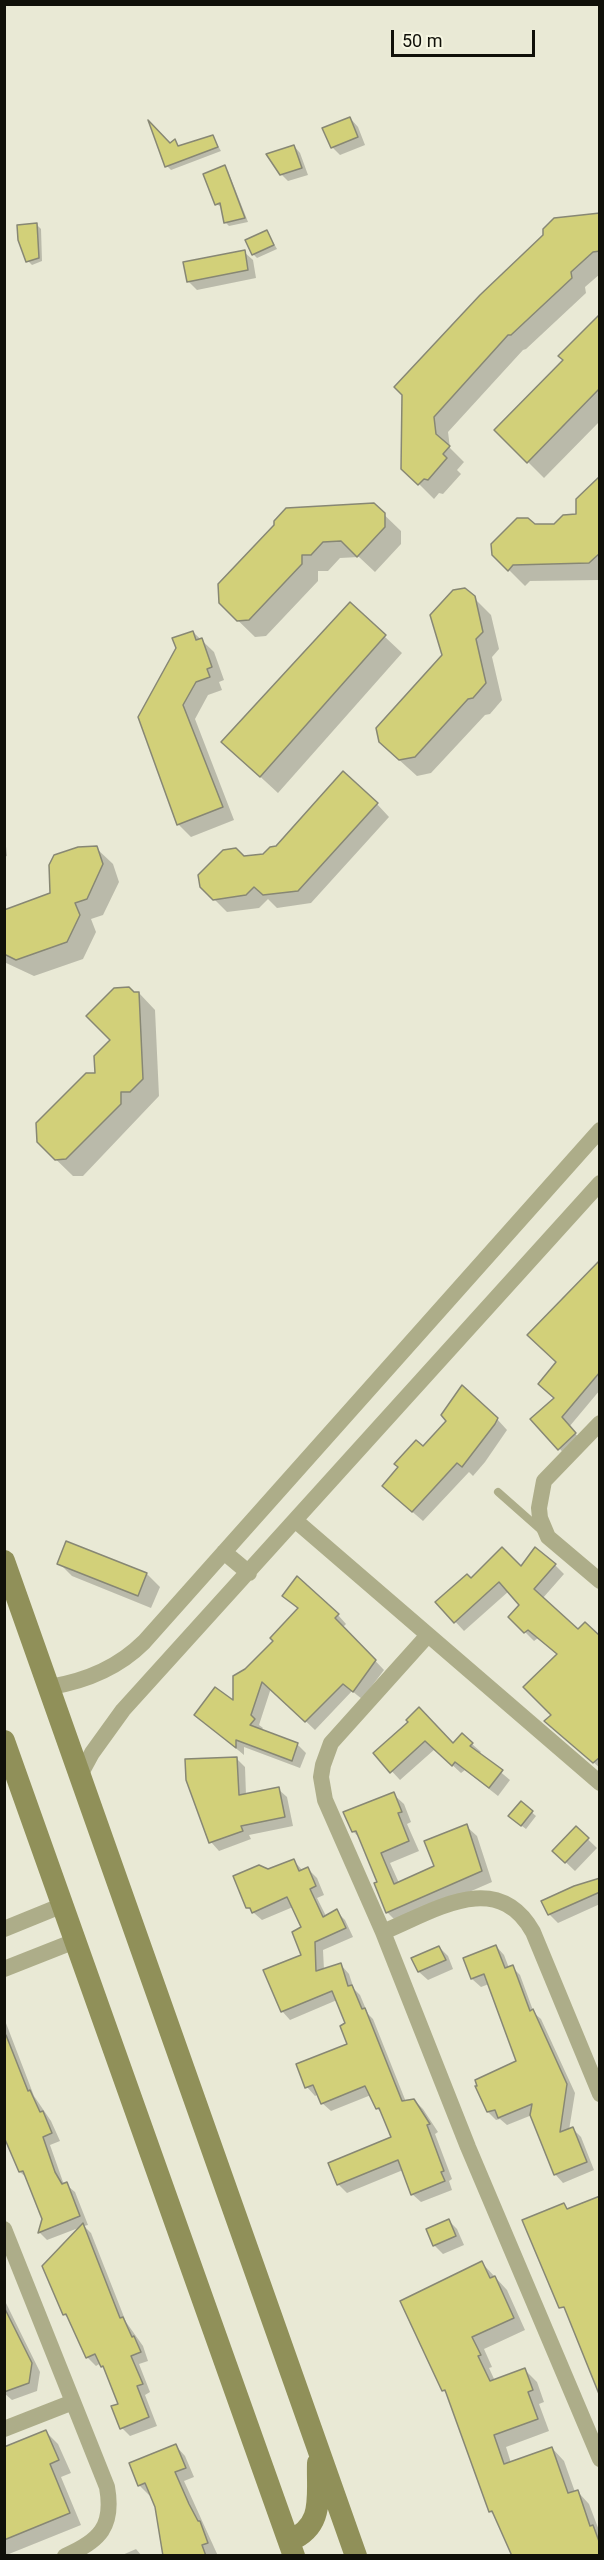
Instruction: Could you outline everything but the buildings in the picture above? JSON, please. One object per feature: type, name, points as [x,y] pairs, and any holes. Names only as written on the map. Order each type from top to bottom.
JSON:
[{"type":"street","points":[[50,1687],[97,1674],[132,1654],[600,1130]]},
{"type":"street","points":[[79,1777],[92,1753],[123,1710],[600,1183]]},
{"type":"street","points":[[600,1423],[544,1481],[539,1508],[540,1518],[549,1537],[600,1581]]},
{"type":"street","points":[[296,1521],[600,1783]]},
{"type":"street","points":[[224,1552],[249,1573]]},
{"type":"street","points":[[4,1561],[356,2556]]},
{"type":"street","points":[[428,1635],[331,1743],[321,1777],[325,1800],[383,1932],[468,2147],[599,2453]]},
{"type":"street","points":[[4,1741],[291,2548],[315,2519],[318,2447]]},
{"type":"street","points":[[383,1932],[467,1898],[494,1898],[517,1910],[533,1932],[600,2094]]},
{"type":"street","points":[[4,1929],[63,1905]]},
{"type":"street","points":[[4,1969],[75,1941]]},
{"type":"street","points":[[4,2229],[107,2487],[111,2506],[106,2524],[96,2539],[65,2556]]},
{"type":"street","points":[[4,2429],[73,2402]]},
{"type":"lane","points":[[498,1492],[549,1537]]}]
